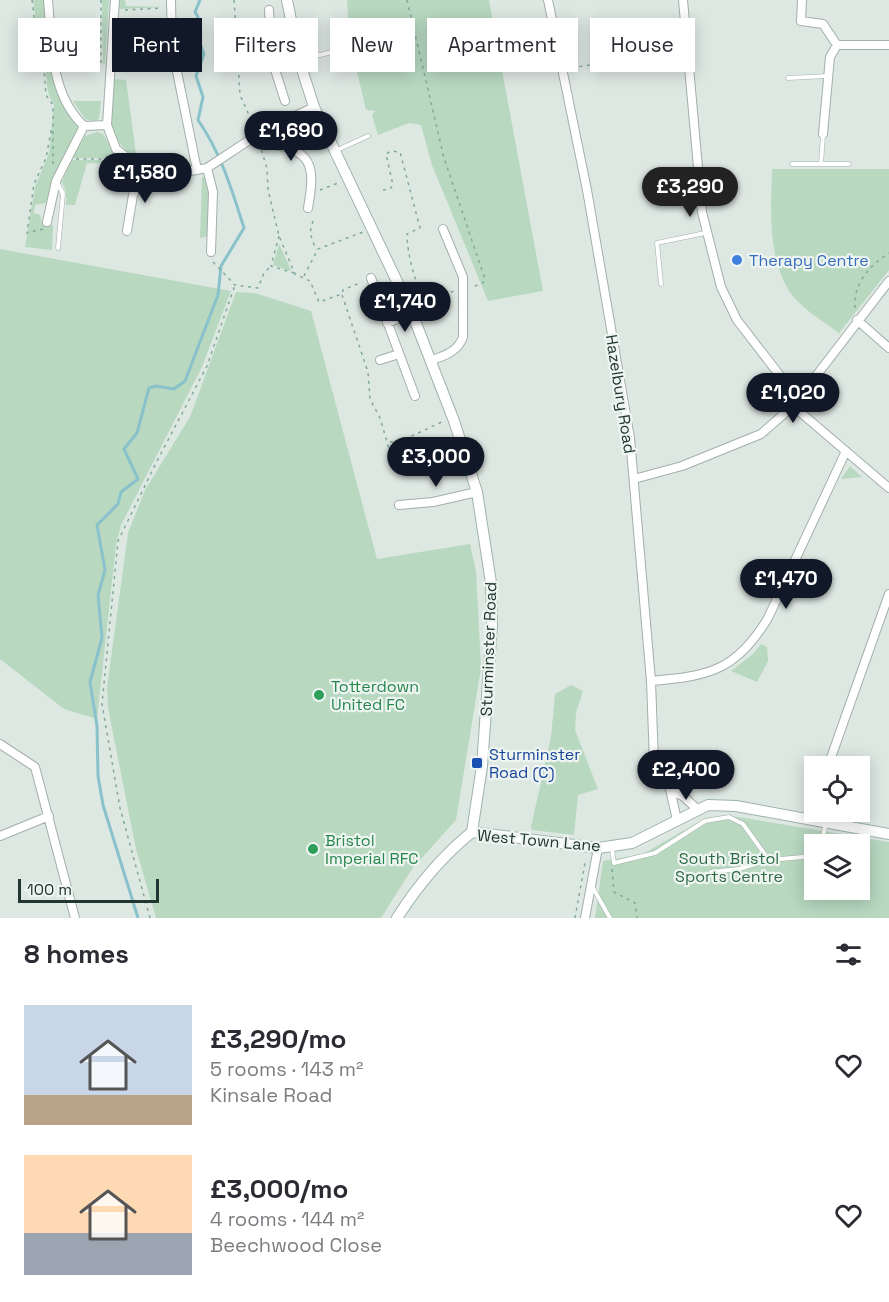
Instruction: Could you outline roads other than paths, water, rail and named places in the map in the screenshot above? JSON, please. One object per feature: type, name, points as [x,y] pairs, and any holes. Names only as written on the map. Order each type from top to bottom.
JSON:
[{"type":"street","points":[[48,0],[59,86],[71,109],[84,126]]},
{"type":"street","points":[[115,0],[107,125],[116,148],[124,158],[144,171],[169,175],[207,168],[259,134],[314,107]]},
{"type":"street","name":"Sturminster Road","points":[[287,0],[291,18]]},
{"type":"street","name":"Hazelbury Road","points":[[548,0],[587,190],[622,391],[634,479],[651,681],[654,762],[669,789],[677,820]]},
{"type":"street","points":[[683,0],[706,232],[729,308],[795,403],[846,452],[889,488]]},
{"type":"street","points":[[802,0],[801,21],[823,24],[837,45]]},
{"type":"street","points":[[171,4],[172,47],[197,170]]},
{"type":"street","points":[[269,10],[270,18]]},
{"type":"street","points":[[837,45],[889,45]]},
{"type":"street","points":[[823,134],[830,57],[837,45]]},
{"type":"street","points":[[276,72],[285,101]]},
{"type":"street","name":"Sturminster Road","points":[[303,72],[314,107],[412,313],[453,417],[477,492],[491,583],[492,625],[485,731],[472,832]]},
{"type":"street","points":[[84,126],[107,125]]},
{"type":"street","points":[[47,222],[56,181],[84,126]]},
{"type":"street","points":[[259,134],[275,145],[289,146],[305,158],[312,175],[308,208]]},
{"type":"street","points":[[207,168],[213,192],[211,252]]},
{"type":"street","points":[[127,231],[133,195],[144,171]]},
{"type":"street","points":[[430,361],[451,352],[460,344],[465,289],[463,277],[443,230]]},
{"type":"street","points":[[371,278],[415,396]]},
{"type":"street","points":[[634,479],[655,475],[743,443],[761,434],[795,403],[889,280]]},
{"type":"street","points":[[387,323],[412,313]]},
{"type":"street","points":[[860,318],[889,348]]},
{"type":"street","points":[[380,360],[399,354]]},
{"type":"street","points":[[651,681],[684,678],[716,670],[737,658],[755,639],[846,452]]},
{"type":"street","points":[[399,505],[433,502],[477,492]]},
{"type":"street","points":[[832,756],[889,594]]},
{"type":"street","points":[[0,744],[35,766],[75,918]]},
{"type":"street","name":"Hazelbury Road","points":[[669,789],[684,797],[697,809]]},
{"type":"street","name":"West Town Lane","points":[[397,918],[415,889],[441,858],[472,832],[598,848],[612,847],[646,837],[697,809],[725,805],[804,819]]},
{"type":"street","points":[[0,836],[49,816]]},
{"type":"street","name":"West Town Lane","points":[[820,822],[889,834]]},
{"type":"street","points":[[585,918],[598,848]]},
{"type":"lane","points":[[788,78],[828,76]]},
{"type":"lane","points":[[821,164],[823,134]]},
{"type":"lane","points":[[335,151],[368,136]]},
{"type":"lane","points":[[792,164],[849,164]]},
{"type":"lane","points":[[56,181],[63,194],[58,248]]},
{"type":"lane","points":[[661,284],[657,243],[706,232]]},
{"type":"lane","points":[[612,847],[614,863],[654,853],[705,821],[729,817],[742,824],[769,860]]},
{"type":"lane","points":[[823,834],[826,823]]},
{"type":"lane","points":[[711,872],[739,869],[769,860],[804,857]]},
{"type":"lane","points":[[591,885],[610,918]]},
{"type":"waterway","points":[[138,918],[103,805],[98,776],[97,726],[90,682],[102,638],[98,595],[105,570],[97,525],[118,504],[121,492],[138,479],[124,449],[137,433],[149,388],[156,386],[174,389],[185,381],[218,295],[221,266],[244,228],[219,159],[198,120],[203,97],[196,76],[204,54],[195,30],[198,17],[195,12],[200,0]]},
{"type":"place","name":"Therapy Centre","points":[[737,260]]},
{"type":"place","name":"Totterdown United FC","points":[[319,695]]},
{"type":"place","name":"Sturminster Road (C)","points":[[477,763]]},
{"type":"place","name":"Bristol Imperial RFC","points":[[313,849]]},
{"type":"park label","name":"South Bristol Sports Centre","points":[[729,867]]}]
